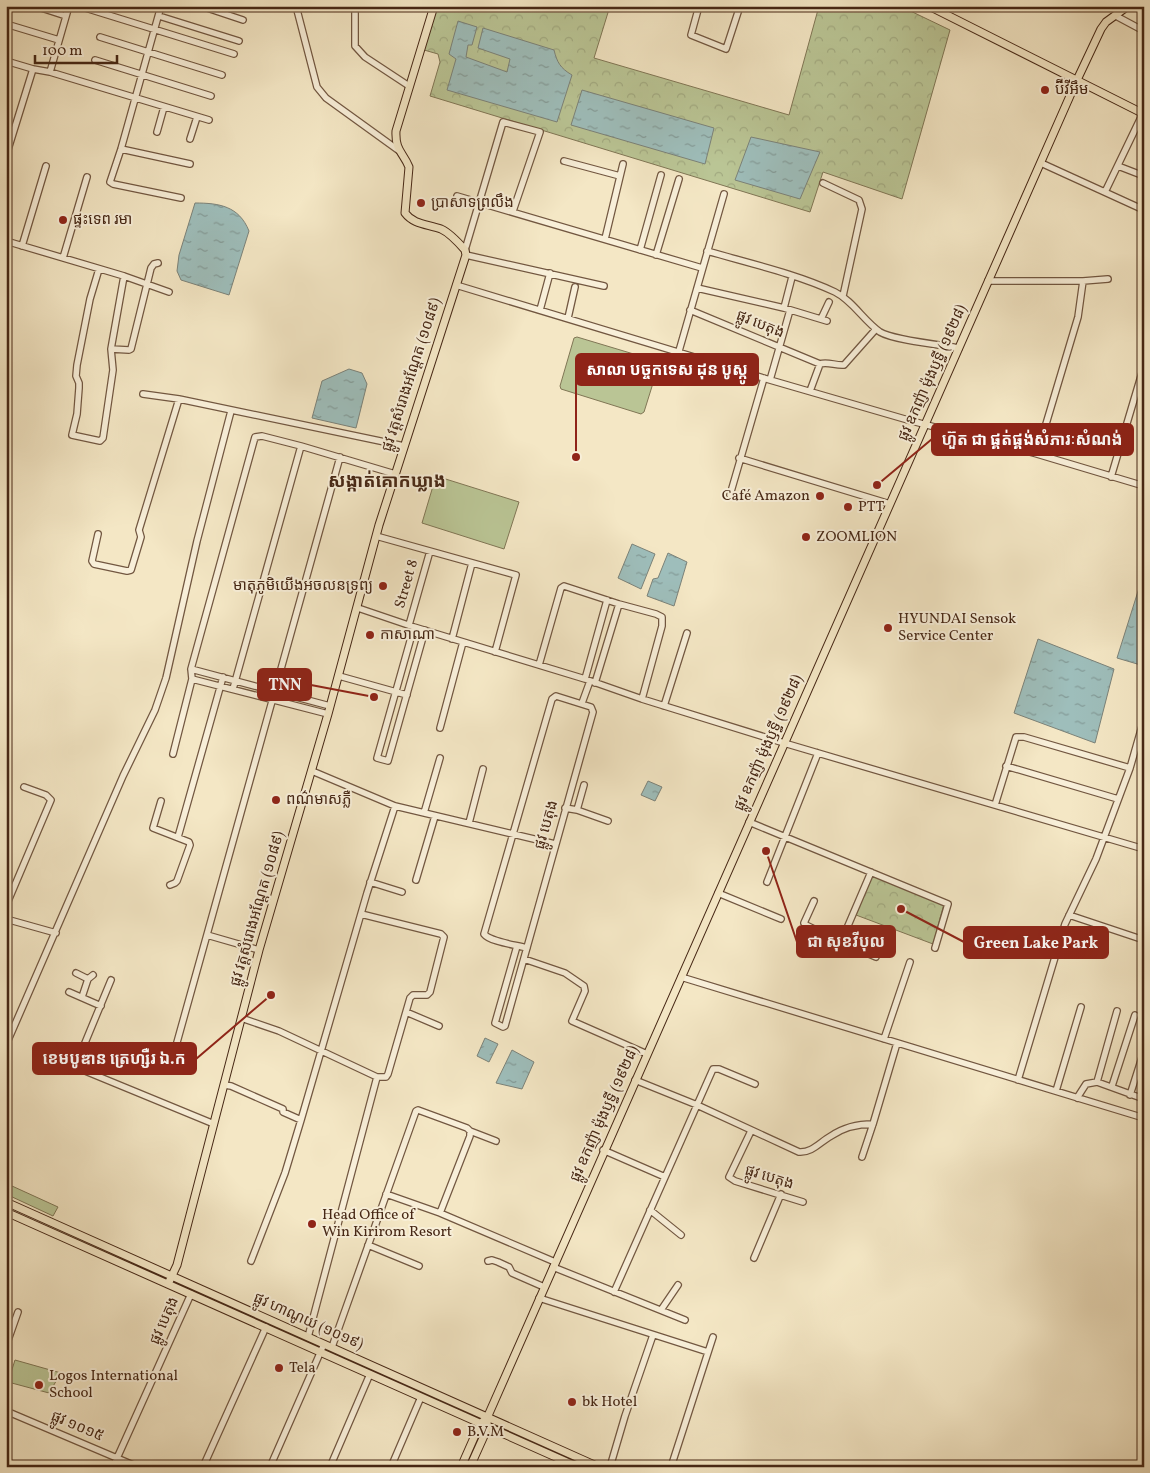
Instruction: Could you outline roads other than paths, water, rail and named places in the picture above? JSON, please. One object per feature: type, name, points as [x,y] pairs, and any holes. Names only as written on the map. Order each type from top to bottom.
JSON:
[{"type":"main road","points":[[434,6],[396,131],[398,150],[407,160],[409,168],[405,213],[418,223],[441,230],[452,236],[466,252]]},
{"type":"main road","points":[[929,6],[1143,114]]},
{"type":"main road","name":"ផ្លូវ ឧកញ៉ា ម៉ុងឫទ្ធី (១៩២៨)","points":[[470,1467],[484,1425],[603,1150],[1077,80],[1101,29],[1106,22],[1128,6]]},
{"type":"main road","name":"ផ្លូវ វត្តសំរោងអណ្ដែត (១០៨៩)","points":[[168,1284],[177,1265],[259,950],[339,676],[376,536],[466,252]]},
{"type":"main road","name":"ផ្លូវ ហាណូយ (១០១៩)","points":[[6,1202],[599,1467]]},
{"type":"main road","name":"ផ្លូវ ហាណូយ (១០១៩)","points":[[6,1212],[578,1467]]},
{"type":"main road","name":"ផ្លូវ ឧកញ៉ា ម៉ុងឫទ្ធី (១៩២៨)","points":[[461,1467],[484,1425]]},
{"type":"street","points":[[35,6],[66,16]]},
{"type":"street","points":[[50,72],[69,6]]},
{"type":"street","points":[[79,6],[234,54]]},
{"type":"street","points":[[162,6],[110,182],[181,198]]},
{"type":"street","points":[[202,6],[243,20]]},
{"type":"street","points":[[296,6],[321,92],[398,150]]},
{"type":"street","points":[[355,6],[355,46],[364,57],[409,86]]},
{"type":"street","points":[[699,6],[691,35],[726,49],[740,6]]},
{"type":"street","points":[[159,16],[239,41]]},
{"type":"street","points":[[1116,16],[1144,31]]},
{"type":"street","points":[[6,24],[59,40]]},
{"type":"street","points":[[100,38],[222,76]]},
{"type":"street","points":[[95,60],[211,96]]},
{"type":"street","points":[[6,61],[50,72],[209,120]]},
{"type":"street","points":[[7,152],[32,69]]},
{"type":"street","points":[[157,132],[164,107]]},
{"type":"street","points":[[1105,192],[1143,114]]},
{"type":"street","points":[[190,139],[197,117]]},
{"type":"street","points":[[513,211],[540,132],[502,122],[478,202],[466,252],[604,286]]},
{"type":"street","points":[[121,149],[190,164]]},
{"type":"street","points":[[564,161],[620,176]]},
{"type":"street","points":[[1041,163],[1144,210]]},
{"type":"street","points":[[605,239],[623,164]]},
{"type":"street","points":[[22,246],[46,166]]},
{"type":"street","points":[[1118,166],[1144,176]]},
{"type":"street","points":[[640,250],[661,175]]},
{"type":"street","points":[[63,258],[87,177]]},
{"type":"street","points":[[656,254],[679,179]]},
{"type":"street","points":[[823,183],[859,200],[862,208],[843,296]]},
{"type":"street","points":[[679,351],[724,194]]},
{"type":"street","points":[[457,196],[702,268]]},
{"type":"street","points":[[6,241],[124,276],[169,292]]},
{"type":"street","points":[[708,251],[807,281],[843,296],[876,329],[888,336],[959,348]]},
{"type":"street","points":[[111,349],[131,349],[151,268],[154,264],[158,263]]},
{"type":"street","points":[[99,269],[90,299],[77,365],[76,376],[79,388],[77,414],[72,435],[100,442],[103,438],[113,370],[111,349],[124,276]]},
{"type":"street","points":[[540,310],[550,273]]},
{"type":"street","points":[[770,380],[780,347],[792,277]]},
{"type":"street","points":[[988,281],[1083,281],[1108,279]]},
{"type":"street","points":[[1038,454],[1078,317],[1083,281]]},
{"type":"street","points":[[456,285],[770,380],[1038,454],[1144,486]]},
{"type":"street","points":[[568,318],[575,287]]},
{"type":"street","points":[[697,288],[787,309],[824,320],[829,302]]},
{"type":"street","name":"ផ្លូវ បេតុង","points":[[690,310],[820,364]]},
{"type":"street","points":[[810,391],[820,364],[844,365],[876,329]]},
{"type":"street","points":[[1111,477],[1144,366]]},
{"type":"street","points":[[730,495],[739,458],[764,378]]},
{"type":"street","points":[[142,394],[179,399],[404,446]]},
{"type":"street","points":[[98,534],[92,561],[94,564],[127,571],[131,570],[141,537],[139,530],[179,399]]},
{"type":"street","points":[[6,1045],[123,776],[155,710],[166,678],[197,541],[232,411]]},
{"type":"street","points":[[173,754],[192,678],[191,669],[255,437],[262,436],[340,456],[395,474]]},
{"type":"street","points":[[233,689],[301,446]]},
{"type":"street","points":[[169,1071],[340,456]]},
{"type":"street","points":[[739,458],[890,504]]},
{"type":"street","points":[[376,536],[516,575],[494,652]]},
{"type":"street","name":"Street 8","points":[[407,695],[388,761],[377,758],[396,692],[430,551]]},
{"type":"street","points":[[452,639],[472,563]]},
{"type":"street","points":[[538,665],[561,588],[564,586],[656,614],[662,617],[662,626],[642,699]]},
{"type":"street","points":[[590,681],[607,600]]},
{"type":"street","points":[[527,948],[488,938],[484,934],[552,699],[556,696],[582,703],[619,604]]},
{"type":"street","points":[[358,608],[784,743],[1144,849]]},
{"type":"street","points":[[339,676],[407,695],[425,630]]},
{"type":"street","points":[[664,706],[687,633]]},
{"type":"street","points":[[440,728],[463,642]]},
{"type":"street","points":[[191,669],[235,680],[329,710]]},
{"type":"street","points":[[178,837],[223,677]]},
{"type":"street","points":[[192,678],[272,700],[329,710]]},
{"type":"street","name":"ផ្លូវ បេតុង","points":[[517,946],[495,1024],[497,1025],[505,1026],[592,709],[582,703]]},
{"type":"street","points":[[1018,1080],[1069,915],[1096,859],[1130,768],[1144,719]]},
{"type":"street","points":[[995,805],[1016,737],[1020,736],[1130,768]]},
{"type":"street","points":[[768,882],[818,753]]},
{"type":"street","points":[[424,813],[440,758]]},
{"type":"street","points":[[1006,766],[1118,799]]},
{"type":"street","points":[[312,770],[395,806],[555,844]]},
{"type":"street","points":[[469,823],[483,770]]},
{"type":"street","points":[[577,810],[584,785]]},
{"type":"street","points":[[6,906],[51,800],[46,795],[24,787]]},
{"type":"street","points":[[161,801],[153,828],[190,842],[177,881],[175,884],[170,885]]},
{"type":"street","points":[[251,1260],[302,1120],[370,882],[395,806]]},
{"type":"street","points":[[565,808],[577,810],[608,821]]},
{"type":"street","points":[[416,880],[435,816]]},
{"type":"street","points":[[749,822],[948,904],[935,948]]},
{"type":"street","points":[[841,942],[871,872]]},
{"type":"street","points":[[370,882],[402,892]]},
{"type":"street","points":[[718,893],[781,919]]},
{"type":"street","points":[[814,901],[804,923],[806,925],[876,957]]},
{"type":"street","points":[[241,1018],[279,1031],[377,1077],[386,1077],[413,995],[427,996],[430,992],[444,937],[441,934],[361,914]]},
{"type":"street","points":[[1069,915],[1144,940]]},
{"type":"street","points":[[6,919],[56,933]]},
{"type":"street","points":[[206,935],[259,950]]},
{"type":"street","points":[[524,959],[565,973],[584,986],[585,991],[572,1021],[647,1054]]},
{"type":"street","points":[[884,1039],[910,962]]},
{"type":"street","points":[[76,973],[90,977],[82,998]]},
{"type":"street","points":[[681,977],[1144,1118]]},
{"type":"street","points":[[75,1067],[111,980]]},
{"type":"street","points":[[69,992],[101,1006]]},
{"type":"street","points":[[1056,1091],[1081,1007]]},
{"type":"street","points":[[1096,1082],[1117,1011]]},
{"type":"street","points":[[406,1012],[439,1026]]},
{"type":"street","points":[[1112,1086],[1135,1015]]},
{"type":"street","points":[[862,1157],[897,1043]]},
{"type":"street","points":[[1130,1095],[1144,1051]]},
{"type":"street","points":[[39,1052],[214,1124]]},
{"type":"street","points":[[614,1292],[715,1068],[755,1084]]},
{"type":"street","points":[[308,1337],[377,1077]]},
{"type":"street","points":[[635,1080],[697,1105],[799,1152],[811,1150],[831,1135],[842,1130],[860,1124],[873,1124]]},
{"type":"street","points":[[1077,1098],[1086,1084],[1096,1082],[1112,1086],[1130,1095],[1144,1099]]},
{"type":"street","points":[[224,1085],[231,1086],[283,1109],[283,1112],[302,1120]]},
{"type":"street","points":[[332,1347],[416,1111],[418,1110],[467,1128],[470,1131],[496,1141]]},
{"type":"street","name":"ផ្លូវ បេតុង","points":[[751,1130],[728,1177],[735,1181],[804,1202]]},
{"type":"street","points":[[440,1213],[470,1136],[470,1131]]},
{"type":"street","points":[[603,1150],[665,1177]]},
{"type":"street","points":[[386,1194],[440,1213],[614,1292],[686,1320]]},
{"type":"street","points":[[754,1258],[781,1194]]},
{"type":"street","points":[[650,1210],[681,1235]]},
{"type":"street","points":[[368,1245],[419,1266]]},
{"type":"street","points":[[488,1262],[492,1260],[498,1262],[509,1267],[512,1273],[544,1286]]},
{"type":"street","points":[[661,1310],[678,1285]]},
{"type":"street","name":"ផ្លូវ បេតុង","points":[[113,1467],[191,1294]]},
{"type":"street","points":[[539,1298],[708,1352]]},
{"type":"street","points":[[6,1346],[18,1312]]},
{"type":"street","points":[[203,1467],[266,1327]]},
{"type":"street","points":[[610,1467],[653,1335]]},
{"type":"street","points":[[671,1467],[713,1337]]},
{"type":"street","points":[[270,1467],[324,1344]]},
{"type":"street","points":[[330,1467],[370,1374]]},
{"type":"street","points":[[391,1467],[422,1397]]},
{"type":"street","name":"ផ្លូវ ១០១៥","points":[[6,1411],[138,1467]]},
{"type":"street","points":[[1084,1467],[1090,1465],[1095,1467]]},
{"type":"water","points":[[458,21],[477,27],[472,45],[468,45],[466,57],[507,72],[510,59],[478,48],[483,28],[554,50],[560,64],[572,75],[557,122],[447,90],[456,59],[449,54]]},
{"type":"water","points":[[582,90],[714,128],[705,164],[571,125]]},
{"type":"water","points":[[751,137],[820,152],[800,199],[735,180]]},
{"type":"water","points":[[195,203],[220,205],[234,211],[240,216],[249,231],[229,295],[181,280],[177,271],[179,255]]},
{"type":"water","points":[[349,369],[362,373],[367,384],[356,428],[312,418],[322,381]]},
{"type":"water","points":[[632,544],[655,554],[641,589],[618,578]]},
{"type":"water","points":[[668,553],[687,562],[674,606],[647,596],[653,579],[658,578]]},
{"type":"water","points":[[1139,588],[1144,588],[1144,666],[1117,658]]},
{"type":"water","points":[[1038,639],[1114,669],[1095,743],[1014,713]]},
{"type":"water","points":[[648,781],[662,787],[655,801],[641,795]]},
{"type":"water","points":[[485,1038],[498,1044],[489,1062],[477,1056]]},
{"type":"water","points":[[512,1050],[534,1062],[522,1089],[496,1083]]},
{"type":"place","name":"ប៊ីវីអឹម","points":[[1045,90]]},
{"type":"place","name":"ប្រាសាទព្រលឹង","points":[[421,203]]},
{"type":"place","name":"ផ្ទះទេព រមា","points":[[63,220]]},
{"type":"place","name":"សាលា បច្ចកទេស ដុន បូស្កូ","points":[[576,457]]},
{"type":"place","name":"ហ៊ួត ជា ផ្គត់ផ្គង់សំភារៈសំណង់","points":[[877,485]]},
{"type":"place","name":"Café Amazon","points":[[820,496]]},
{"type":"place","name":"PTT","points":[[848,507]]},
{"type":"place","name":"ZOOMLION","points":[[806,537]]},
{"type":"place","name":"មាតុភូមិយើងអចលនទ្រព្យ","points":[[383,586]]},
{"type":"place","name":"HYUNDAI Sensok Service Center","points":[[888,628]]},
{"type":"place","name":"កាសាណា","points":[[370,635]]},
{"type":"place","name":"TNN","points":[[374,697]]},
{"type":"place","name":"ពណ៌មាសភ្លឺ","points":[[276,800]]},
{"type":"place","name":"ជា សុខវីបុល","points":[[766,851]]},
{"type":"place","name":"Green Lake Park","points":[[901,909]]},
{"type":"place","name":"ខេមបូឌាន ត្រេហ្សឺរ ឯ.ក","points":[[271,995]]},
{"type":"place","name":"Head Office of Win Kirirom Resort","points":[[312,1224]]},
{"type":"place","name":"Tela","points":[[279,1368]]},
{"type":"place","name":"Logos International School","points":[[39,1385]]},
{"type":"place","name":"bk Hotel","points":[[572,1402]]},
{"type":"place","name":"B.V.M","points":[[457,1432]]},
{"type":"district","name":"សង្កាត់គោកឃ្លាង","points":[[387,482]]}]
